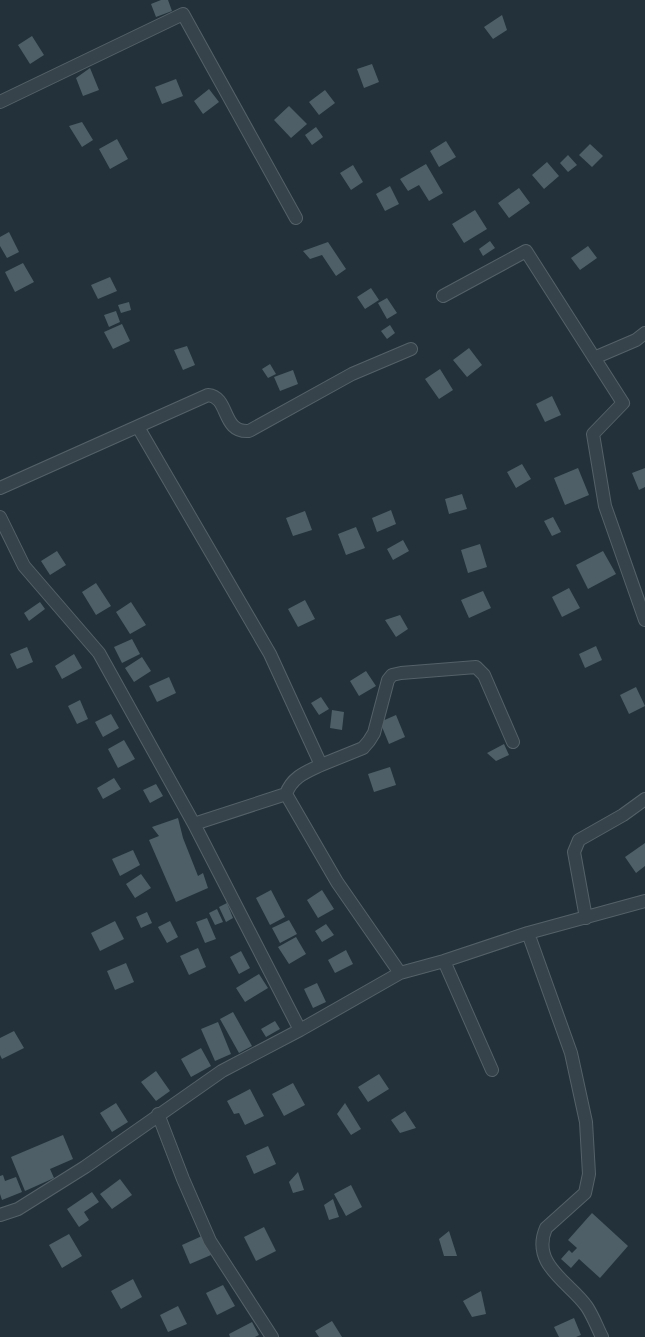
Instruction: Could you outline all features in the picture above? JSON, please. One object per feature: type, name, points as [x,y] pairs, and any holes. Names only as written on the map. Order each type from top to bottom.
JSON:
[{"type":"street","points":[[0,102],[183,14],[296,218]]},
{"type":"street","points":[[443,296],[526,251],[594,358],[622,403],[593,434],[605,506],[645,620]]},
{"type":"street","points":[[594,358],[636,340],[645,333]]},
{"type":"street","points":[[0,489],[208,395],[218,399],[234,428],[241,432],[249,431],[352,374],[411,349]]},
{"type":"street","points":[[138,427],[270,654],[321,765]]},
{"type":"street","points":[[0,517],[24,566],[99,653],[194,824],[300,1030]]},
{"type":"street","points":[[400,973],[337,882],[286,794],[289,785],[297,777],[321,765],[363,748],[374,733],[388,680],[392,675],[401,673],[476,667],[484,675],[513,742]]},
{"type":"street","points":[[194,824],[286,794]]},
{"type":"street","points":[[586,918],[575,848],[579,840],[623,815],[645,799]]},
{"type":"street","points":[[0,1215],[18,1209],[85,1167],[222,1071],[400,973],[528,933],[645,901]]},
{"type":"street","points":[[528,933],[571,1053],[586,1122],[590,1174],[585,1193],[546,1228],[542,1236],[544,1253],[551,1271],[586,1306],[602,1337]]},
{"type":"street","points":[[444,961],[492,1070]]},
{"type":"street","points":[[158,1114],[210,1241],[272,1337]]},
{"type":"building","points":[[168,0],[172,11],[156,17],[151,4]]},
{"type":"building","points":[[502,15],[507,30],[493,39],[484,27]]},
{"type":"building","points":[[32,36],[44,55],[30,64],[18,45]]},
{"type":"building","points":[[372,64],[379,82],[364,88],[357,69]]},
{"type":"building","points":[[90,68],[99,90],[83,96],[76,78]]},
{"type":"building","points":[[176,79],[183,96],[162,104],[155,87]]},
{"type":"building","points":[[209,89],[219,102],[203,114],[194,101]]},
{"type":"building","points":[[325,90],[335,103],[319,115],[309,102]]},
{"type":"building","points":[[289,106],[307,124],[291,138],[274,120]]},
{"type":"building","points":[[82,122],[93,140],[82,147],[69,126]]},
{"type":"building","points":[[316,127],[323,137],[312,145],[305,135]]},
{"type":"building","points":[[117,139],[128,159],[110,169],[99,149]]},
{"type":"building","points":[[446,141],[456,157],[439,167],[430,151]]},
{"type":"building","points":[[590,144],[603,156],[592,167],[579,155]]},
{"type":"building","points":[[568,155],[577,165],[568,172],[560,163]]},
{"type":"building","points":[[547,162],[559,176],[544,189],[532,175]]},
{"type":"building","points":[[426,164],[443,193],[429,201],[419,185],[408,191],[400,179]]},
{"type":"building","points":[[353,165],[363,182],[351,190],[340,173]]},
{"type":"building","points":[[390,186],[399,204],[385,211],[376,194]]},
{"type":"building","points":[[519,188],[530,203],[509,218],[498,203]]},
{"type":"building","points":[[475,210],[487,229],[464,243],[452,224]]},
{"type":"building","points":[[9,232],[19,252],[7,258],[0,246],[0,237]]},
{"type":"building","points":[[490,241],[495,248],[483,256],[479,249]]},
{"type":"building","points":[[328,242],[346,269],[336,276],[322,255],[310,259],[303,251]]},
{"type":"building","points":[[588,246],[597,258],[580,270],[571,258]]},
{"type":"building","points":[[23,263],[34,282],[15,292],[5,272]]},
{"type":"building","points":[[110,277],[117,291],[98,299],[91,285]]},
{"type":"building","points":[[371,288],[379,300],[365,309],[357,297]]},
{"type":"building","points":[[387,298],[397,313],[387,319],[378,303]]},
{"type":"building","points":[[129,302],[131,310],[121,313],[118,305]]},
{"type":"building","points":[[116,311],[120,322],[109,327],[104,315]]},
{"type":"building","points":[[122,324],[130,341],[113,349],[104,332]]},
{"type":"building","points":[[390,325],[395,333],[387,339],[381,331]]},
{"type":"building","points":[[187,346],[195,365],[183,370],[174,350]]},
{"type":"building","points":[[469,348],[482,365],[467,377],[453,360]]},
{"type":"building","points":[[270,364],[276,374],[268,378],[262,369]]},
{"type":"building","points":[[440,369],[453,390],[439,399],[425,379]]},
{"type":"building","points":[[293,370],[298,384],[280,391],[274,377]]},
{"type":"building","points":[[552,396],[561,415],[545,422],[536,404]]},
{"type":"building","points":[[522,464],[531,479],[516,488],[507,472]]},
{"type":"building","points":[[578,468],[589,495],[565,505],[554,478]]},
{"type":"building","points":[[645,468],[645,487],[639,490],[632,473]]},
{"type":"building","points":[[462,494],[467,509],[449,514],[445,499]]},
{"type":"building","points":[[391,510],[396,524],[377,532],[372,518]]},
{"type":"building","points":[[305,511],[312,530],[293,536],[286,518]]},
{"type":"building","points":[[553,517],[561,532],[552,536],[544,521]]},
{"type":"building","points":[[356,527],[365,548],[346,555],[338,534]]},
{"type":"building","points":[[403,540],[409,551],[393,560],[387,549]]},
{"type":"building","points":[[480,544],[487,567],[468,573],[461,550]]},
{"type":"building","points":[[57,551],[66,565],[50,575],[41,561]]},
{"type":"building","points":[[603,551],[616,574],[588,589],[576,565]]},
{"type":"building","points":[[96,583],[111,606],[96,615],[82,592]]},
{"type":"building","points":[[569,588],[580,608],[562,617],[552,597]]},
{"type":"building","points":[[483,591],[491,608],[469,618],[461,600]]},
{"type":"building","points":[[305,600],[315,619],[298,627],[288,609]]},
{"type":"building","points":[[40,602],[45,609],[29,621],[24,613]]},
{"type":"building","points":[[131,602],[146,625],[130,634],[116,612]]},
{"type":"building","points":[[400,615],[408,629],[396,637],[385,620]]},
{"type":"building","points":[[132,639],[140,654],[122,663],[114,647]]},
{"type":"building","points":[[596,646],[602,660],[585,668],[579,654]]},
{"type":"building","points":[[27,647],[33,662],[17,669],[10,654]]},
{"type":"building","points":[[74,654],[82,668],[62,679],[55,666]]},
{"type":"building","points":[[142,657],[151,671],[134,682],[125,668]]},
{"type":"building","points":[[366,671],[376,686],[359,696],[350,681]]},
{"type":"building","points":[[169,677],[176,693],[157,702],[149,686]]},
{"type":"building","points":[[636,687],[645,706],[629,714],[620,695]]},
{"type":"building","points":[[321,697],[329,709],[319,715],[311,703]]},
{"type":"building","points":[[80,700],[88,719],[77,724],[68,706]]},
{"type":"building","points":[[332,710],[344,712],[342,730],[330,728]]},
{"type":"building","points":[[111,714],[119,728],[103,737],[95,722]]},
{"type":"building","points":[[396,715],[405,737],[389,744],[380,722]]},
{"type":"building","points":[[124,740],[135,759],[118,768],[108,749]]},
{"type":"building","points":[[504,744],[509,755],[496,761],[487,753]]},
{"type":"building","points":[[390,767],[396,785],[374,792],[368,774]]},
{"type":"building","points":[[114,778],[121,789],[103,799],[97,788]]},
{"type":"building","points":[[156,784],[163,796],[150,803],[143,790]]},
{"type":"building","points":[[178,818],[198,876],[203,873],[208,888],[176,902],[149,840],[159,836],[152,827]]},
{"type":"building","points":[[645,843],[645,866],[636,873],[625,857]]},
{"type":"building","points":[[133,850],[140,865],[120,876],[112,859]]},
{"type":"building","points":[[141,874],[151,888],[135,898],[126,884]]},
{"type":"building","points":[[271,890],[285,917],[270,925],[256,898]]},
{"type":"building","points":[[322,890],[334,909],[318,918],[307,900]]},
{"type":"building","points":[[227,903],[233,918],[226,922],[219,907]]},
{"type":"building","points":[[217,909],[223,922],[215,925],[209,913]]},
{"type":"building","points":[[147,912],[152,923],[141,928],[136,917]]},
{"type":"building","points":[[207,918],[216,939],[205,943],[196,922]]},
{"type":"building","points":[[289,920],[297,934],[280,943],[272,928]]},
{"type":"building","points":[[115,921],[124,939],[100,951],[91,933]]},
{"type":"building","points":[[170,921],[178,937],[167,943],[158,927]]},
{"type":"building","points":[[326,924],[334,935],[322,942],[315,931]]},
{"type":"building","points":[[296,937],[306,954],[289,964],[278,947]]},
{"type":"building","points":[[198,948],[206,967],[189,975],[180,956]]},
{"type":"building","points":[[346,950],[353,964],[335,973],[328,960]]},
{"type":"building","points":[[241,951],[250,968],[239,974],[230,957]]},
{"type":"building","points":[[126,963],[134,982],[115,990],[107,971]]},
{"type":"building","points":[[259,974],[268,988],[245,1002],[236,988]]},
{"type":"building","points":[[317,983],[326,1002],[313,1008],[304,989]]},
{"type":"building","points":[[233,1012],[252,1046],[239,1053],[220,1019]]},
{"type":"building","points":[[275,1021],[280,1029],[266,1037],[261,1029]]},
{"type":"building","points":[[218,1022],[231,1054],[215,1061],[201,1029]]},
{"type":"building","points":[[14,1031],[24,1048],[2,1059],[0,1038]]},
{"type":"building","points":[[201,1048],[211,1066],[191,1077],[181,1059]]},
{"type":"building","points":[[156,1071],[170,1091],[156,1101],[141,1082]]},
{"type":"building","points":[[379,1074],[389,1089],[368,1102],[358,1087]]},
{"type":"building","points":[[293,1083],[305,1105],[284,1116],[272,1094]]},
{"type":"building","points":[[250,1089],[264,1116],[245,1125],[239,1113],[234,1114],[227,1101]]},
{"type":"building","points":[[116,1103],[128,1122],[112,1132],[100,1113]]},
{"type":"building","points":[[345,1103],[361,1129],[351,1135],[337,1114]]},
{"type":"building","points":[[405,1111],[416,1128],[400,1133],[391,1120]]},
{"type":"building","points":[[63,1135],[73,1159],[50,1169],[54,1178],[25,1191],[11,1157]]},
{"type":"building","points":[[268,1146],[276,1164],[254,1174],[246,1156]]},
{"type":"building","points":[[298,1172],[304,1190],[293,1193],[289,1182]]},
{"type":"building","points":[[3,1175],[5,1181],[16,1177],[22,1192],[2,1200],[0,1176]]},
{"type":"building","points":[[120,1179],[132,1195],[112,1209],[100,1194]]},
{"type":"building","points":[[351,1185],[362,1207],[346,1216],[334,1194]]},
{"type":"building","points":[[92,1192],[99,1202],[84,1212],[89,1220],[79,1227],[67,1209]]},
{"type":"building","points":[[333,1199],[339,1217],[329,1220],[324,1205]]},
{"type":"building","points":[[592,1213],[628,1246],[600,1278],[579,1259],[571,1268],[561,1259],[569,1250],[572,1253],[577,1248],[568,1240]]},
{"type":"building","points":[[264,1227],[276,1251],[256,1261],[244,1237]]},
{"type":"building","points":[[449,1231],[457,1256],[444,1256],[439,1239]]},
{"type":"building","points":[[69,1234],[82,1256],[62,1268],[49,1245]]},
{"type":"building","points":[[202,1236],[211,1255],[190,1264],[182,1245]]},
{"type":"building","points":[[133,1279],[142,1297],[121,1309],[111,1291]]},
{"type":"building","points":[[223,1285],[235,1306],[217,1315],[206,1293]]},
{"type":"building","points":[[481,1291],[486,1314],[472,1317],[463,1301]]},
{"type":"building","points":[[178,1306],[187,1324],[168,1332],[160,1315]]},
{"type":"building","points":[[574,1318],[581,1335],[559,1337],[554,1327]]},
{"type":"building","points":[[332,1321],[342,1337],[319,1337],[315,1331]]},
{"type":"building","points":[[252,1322],[259,1335],[230,1337],[229,1334]]}]
